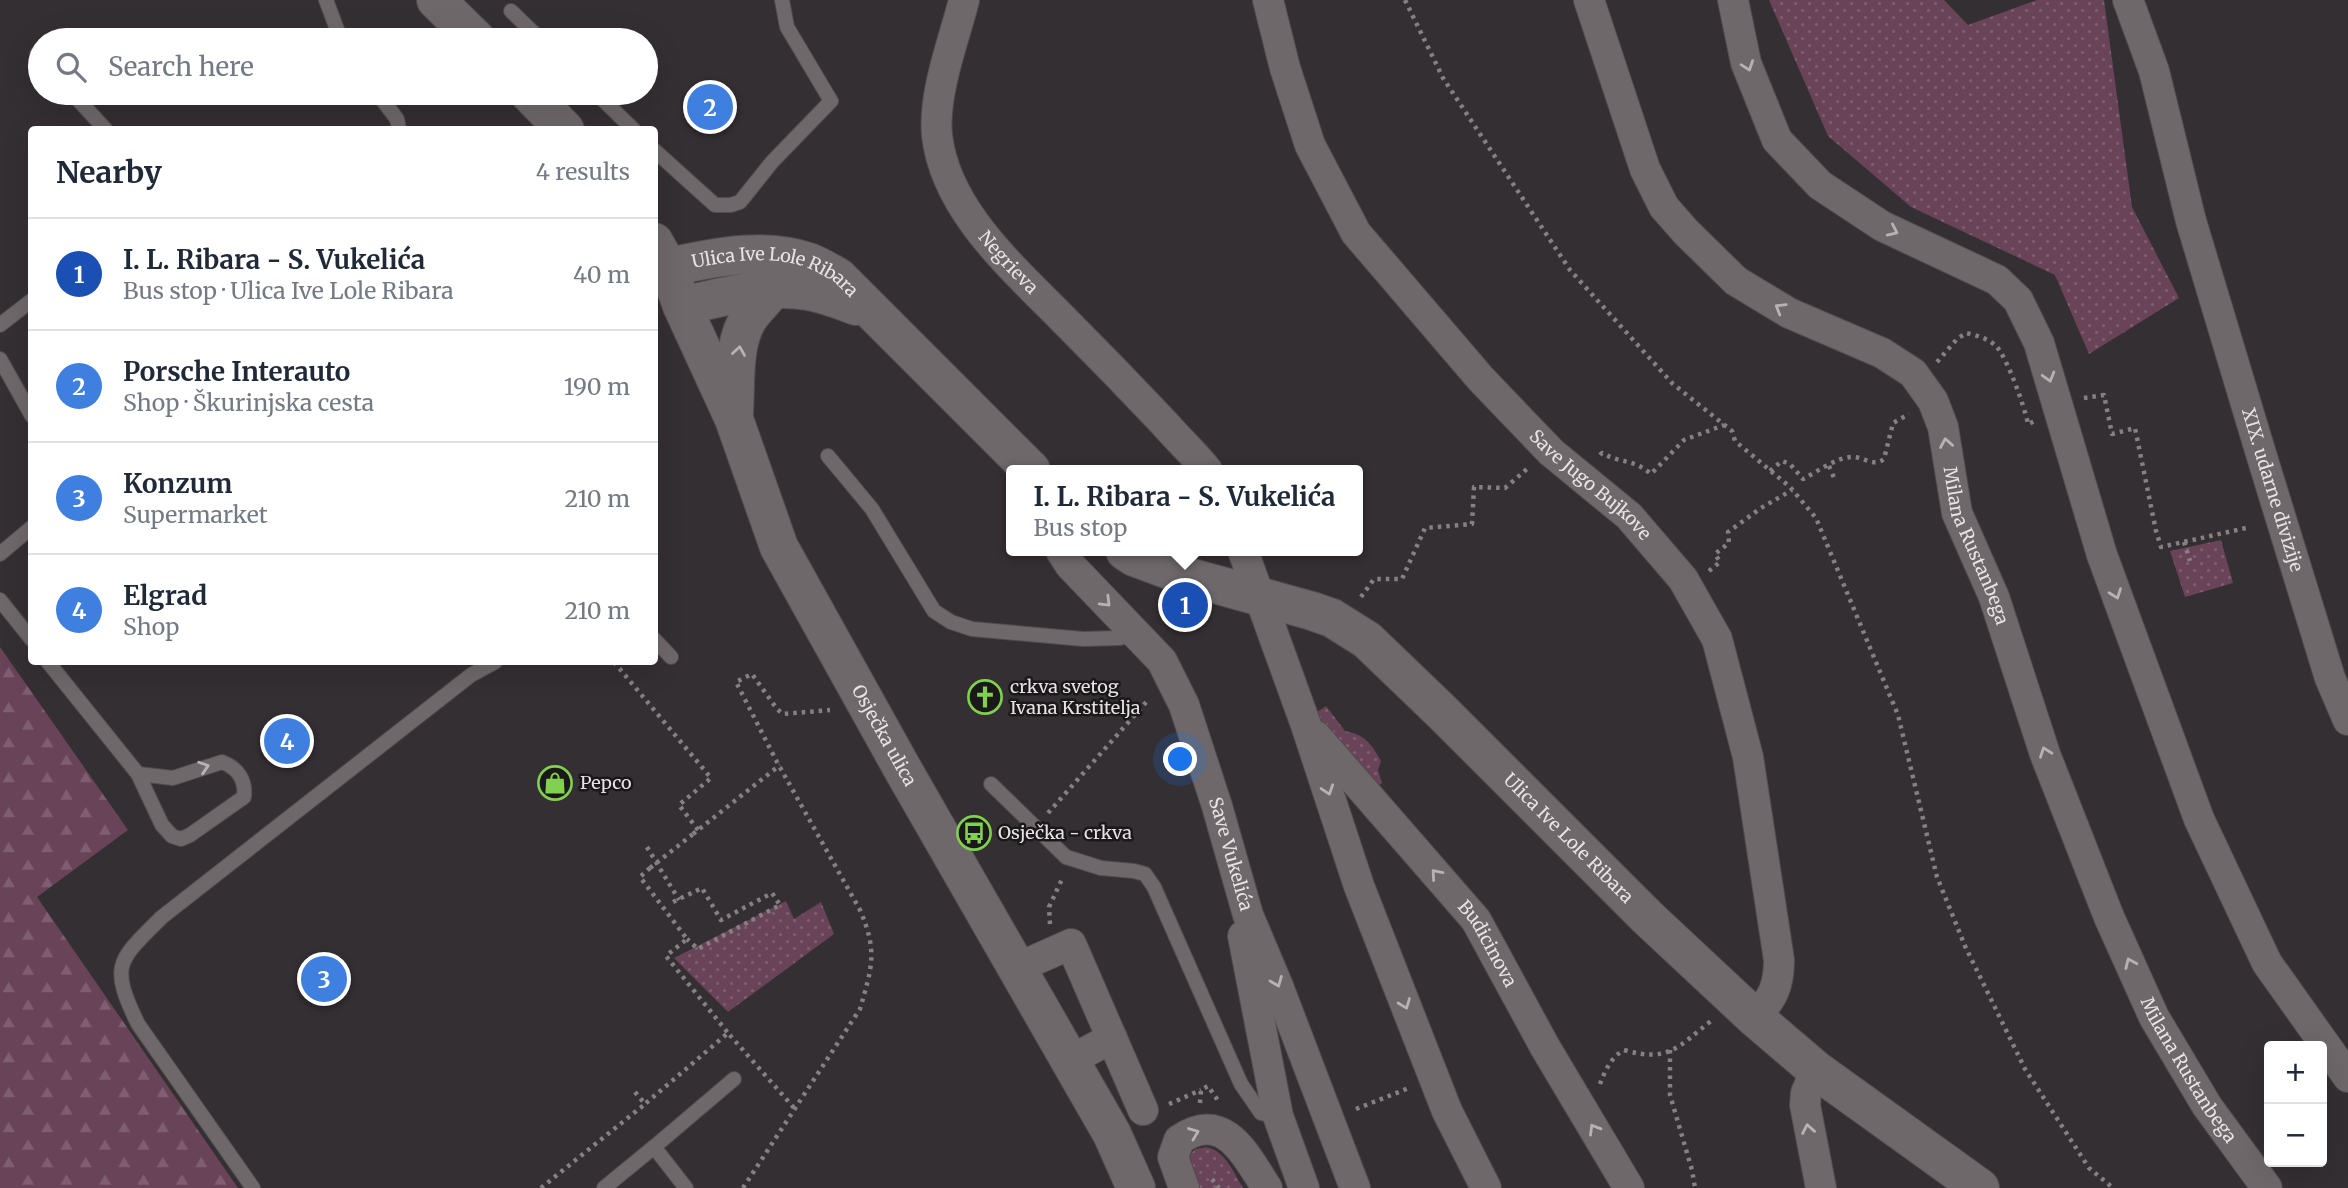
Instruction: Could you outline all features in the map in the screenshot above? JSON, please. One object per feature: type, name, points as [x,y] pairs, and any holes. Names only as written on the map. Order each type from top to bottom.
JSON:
[{"type":"street","points":[[436,0],[465,28]]},
{"type":"street","name":"Negrieva","points":[[964,0],[937,116],[937,135],[943,167],[950,183],[996,251],[1115,371],[1202,465]]},
{"type":"street","name":"Save Jugo Bujkove","points":[[1268,0],[1285,68],[1310,145],[1356,233],[1481,379],[1533,434],[1629,516],[1683,579],[1717,639],[1748,757],[1779,960],[1779,979],[1765,1007],[1736,1016]]},
{"type":"street","name":"Milana Rustanbega","points":[[1589,0],[1645,169],[1664,207],[1736,281],[1789,313],[1882,353],[1913,373],[1933,401],[1943,427],[1957,513],[1994,597],[2045,754],[2109,917],[2154,1017],[2207,1105],[2267,1188]]},
{"type":"street","points":[[1732,0],[1746,63],[1777,140],[1819,185],[1882,226],[1997,280],[2018,300],[2039,343],[2102,555],[2199,819],[2267,963],[2348,1077]]},
{"type":"street","name":"XIX. udarne divizije","points":[[2128,0],[2154,71],[2201,257],[2330,678],[2348,720]]},
{"type":"street","points":[[541,105],[561,126]]},
{"type":"street","name":"Ulica Ive Lole Ribara","points":[[669,277],[739,255],[774,255],[809,262],[838,277],[1026,465]]},
{"type":"street","name":"Ulica Ive Lole Ribara","points":[[669,277],[752,291],[806,290],[871,312]]},
{"type":"street","name":"Osječka ulica","points":[[669,277],[734,419],[779,547],[1112,1134],[1136,1188]]},
{"type":"street","points":[[734,419],[736,374],[742,332],[751,315],[772,290]]},
{"type":"street","name":"Save Vukelića","points":[[1064,556],[1162,661],[1184,705],[1217,806],[1248,915],[1279,986],[1355,1188]]},
{"type":"street","name":"Ulica Ive Lole Ribara","points":[[1135,556],[1181,575],[1332,618],[1367,640],[1647,916],[1736,1016],[1816,1070],[1976,1187]]},
{"type":"street","points":[[1246,556],[1369,911],[1447,1111],[1486,1188]]},
{"type":"street","name":"Budicinova","points":[[1306,725],[1476,920],[1545,1047],[1629,1188]]},
{"type":"street","points":[[1248,915],[1243,933],[1279,1116],[1304,1188]]},
{"type":"street","points":[[1035,960],[1071,944],[1112,1038],[1151,1109]]},
{"type":"street","points":[[1084,1053],[1112,1038]]},
{"type":"street","points":[[1816,1070],[1806,1093],[1805,1105],[1821,1188]]},
{"type":"street","points":[[1184,1188],[1173,1157],[1178,1140],[1200,1128],[1217,1129],[1227,1135],[1248,1158],[1266,1188]]},
{"type":"lane","points":[[326,0],[336,28]]},
{"type":"lane","points":[[658,154],[715,205],[731,205],[740,202],[772,162],[831,102],[787,27],[782,0]]},
{"type":"lane","points":[[511,11],[529,28]]},
{"type":"lane","points":[[83,105],[102,126]]},
{"type":"lane","points":[[386,105],[397,119],[398,126]]},
{"type":"lane","points":[[608,105],[630,126]]},
{"type":"lane","points":[[0,325],[28,303]]},
{"type":"lane","points":[[0,359],[27,394]]},
{"type":"lane","points":[[828,456],[872,509],[934,611],[951,622],[972,629],[1083,639],[1120,638],[1136,632]]},
{"type":"lane","points":[[0,554],[28,530]]},
{"type":"lane","points":[[0,600],[28,635]]},
{"type":"lane","points":[[658,643],[671,657]]},
{"type":"lane","points":[[50,665],[138,774],[162,825],[172,836],[181,839],[190,835],[244,797],[245,786],[234,766],[222,762],[173,778],[138,774]]},
{"type":"lane","points":[[253,1188],[138,1024],[125,998],[121,964],[126,953],[162,917],[472,668]]},
{"type":"lane","points":[[991,784],[1066,857],[1101,868],[1145,874],[1154,887],[1241,1084],[1261,1112],[1279,1116]]},
{"type":"lane","points":[[604,1188],[734,1079]]},
{"type":"lane","points":[[654,1147],[686,1188]]},
{"type":"path","points":[[1405,0],[1443,78],[1570,270],[1673,384],[1732,431],[1735,441],[1792,490],[1816,518],[1898,715],[1937,877],[1965,946],[2025,1069],[2089,1168],[2113,1188]]},
{"type":"path","points":[[1935,364],[1957,339],[1966,333],[1977,335],[1996,346],[2006,362],[2027,420]]},
{"type":"path","points":[[2087,397],[2104,395],[2112,434],[2135,428],[2161,547],[2246,528]]},
{"type":"path","points":[[1770,471],[1782,461],[1790,464],[1803,479],[1852,457],[1879,463],[1884,459],[1894,423],[1912,412]]},
{"type":"path","points":[[1600,455],[1602,453],[1615,460],[1632,461],[1651,474],[1684,440],[1724,425]]},
{"type":"path","points":[[1829,466],[1835,480]]},
{"type":"path","points":[[1363,594],[1374,579],[1402,579],[1425,528],[1472,524],[1474,487],[1505,488],[1527,468]]},
{"type":"path","points":[[1703,570],[1707,572],[1720,562],[1715,554],[1730,543],[1728,532],[1792,490]]},
{"type":"path","points":[[2184,542],[2190,561]]},
{"type":"path","points":[[617,665],[711,778],[679,805],[696,832]]},
{"type":"path","points":[[743,1188],[860,1009],[870,975],[873,947],[860,910],[736,682],[752,674],[783,714],[830,710]]},
{"type":"path","points":[[1043,819],[1153,695]]},
{"type":"path","points":[[673,902],[702,888],[721,920],[772,893],[780,905],[698,949],[687,939],[640,877],[780,765]]},
{"type":"path","points":[[647,847],[679,900]]},
{"type":"path","points":[[1052,932],[1049,907],[1063,878]]},
{"type":"path","points":[[687,939],[666,956],[728,1034],[794,1109]]},
{"type":"path","points":[[1600,1084],[1604,1071],[1616,1054],[1624,1050],[1640,1055],[1660,1056],[1736,1016]]},
{"type":"path","points":[[541,1188],[728,1034]]},
{"type":"path","points":[[1670,1050],[1670,1095],[1695,1188]]},
{"type":"path","points":[[1345,1114],[1418,1084]]},
{"type":"path","points":[[1151,1109],[1201,1090]]},
{"type":"path","points":[[635,1092],[645,1104]]},
{"type":"green space","points":[[1769,0],[1944,0],[1968,25],[2037,0],[2104,0],[2132,207],[2179,298],[2089,354],[2055,275],[1911,207],[1828,136]]},
{"type":"green space","points":[[2221,540],[2233,583],[2185,597],[2170,551]]},
{"type":"green space","points":[[0,647],[128,830],[37,897],[238,1188],[0,1188]]},
{"type":"green space","points":[[1326,706],[1345,731],[1367,741],[1381,761],[1378,770],[1382,783],[1371,793],[1313,715]]},
{"type":"green space","points":[[786,901],[794,919],[821,902],[834,934],[728,1012],[674,958]]},
{"type":"green space","points":[[1206,1147],[1224,1157],[1243,1188],[1197,1188],[1189,1162],[1191,1153]]},
{"type":"place","name":"Porsche Interauto","points":[[710,107]]},
{"type":"place","name":"I. L. Ribara - S. Vukelića","points":[[1185,605]]},
{"type":"place","name":"crkva svetog Ivana Krstitelja","points":[[985,697]]},
{"type":"place","name":"Elgrad","points":[[287,741]]},
{"type":"place","name":"Pepco","points":[[555,783]]},
{"type":"place","name":"Osječka - crkva","points":[[974,833]]},
{"type":"place","name":"Konzum","points":[[324,979]]}]
